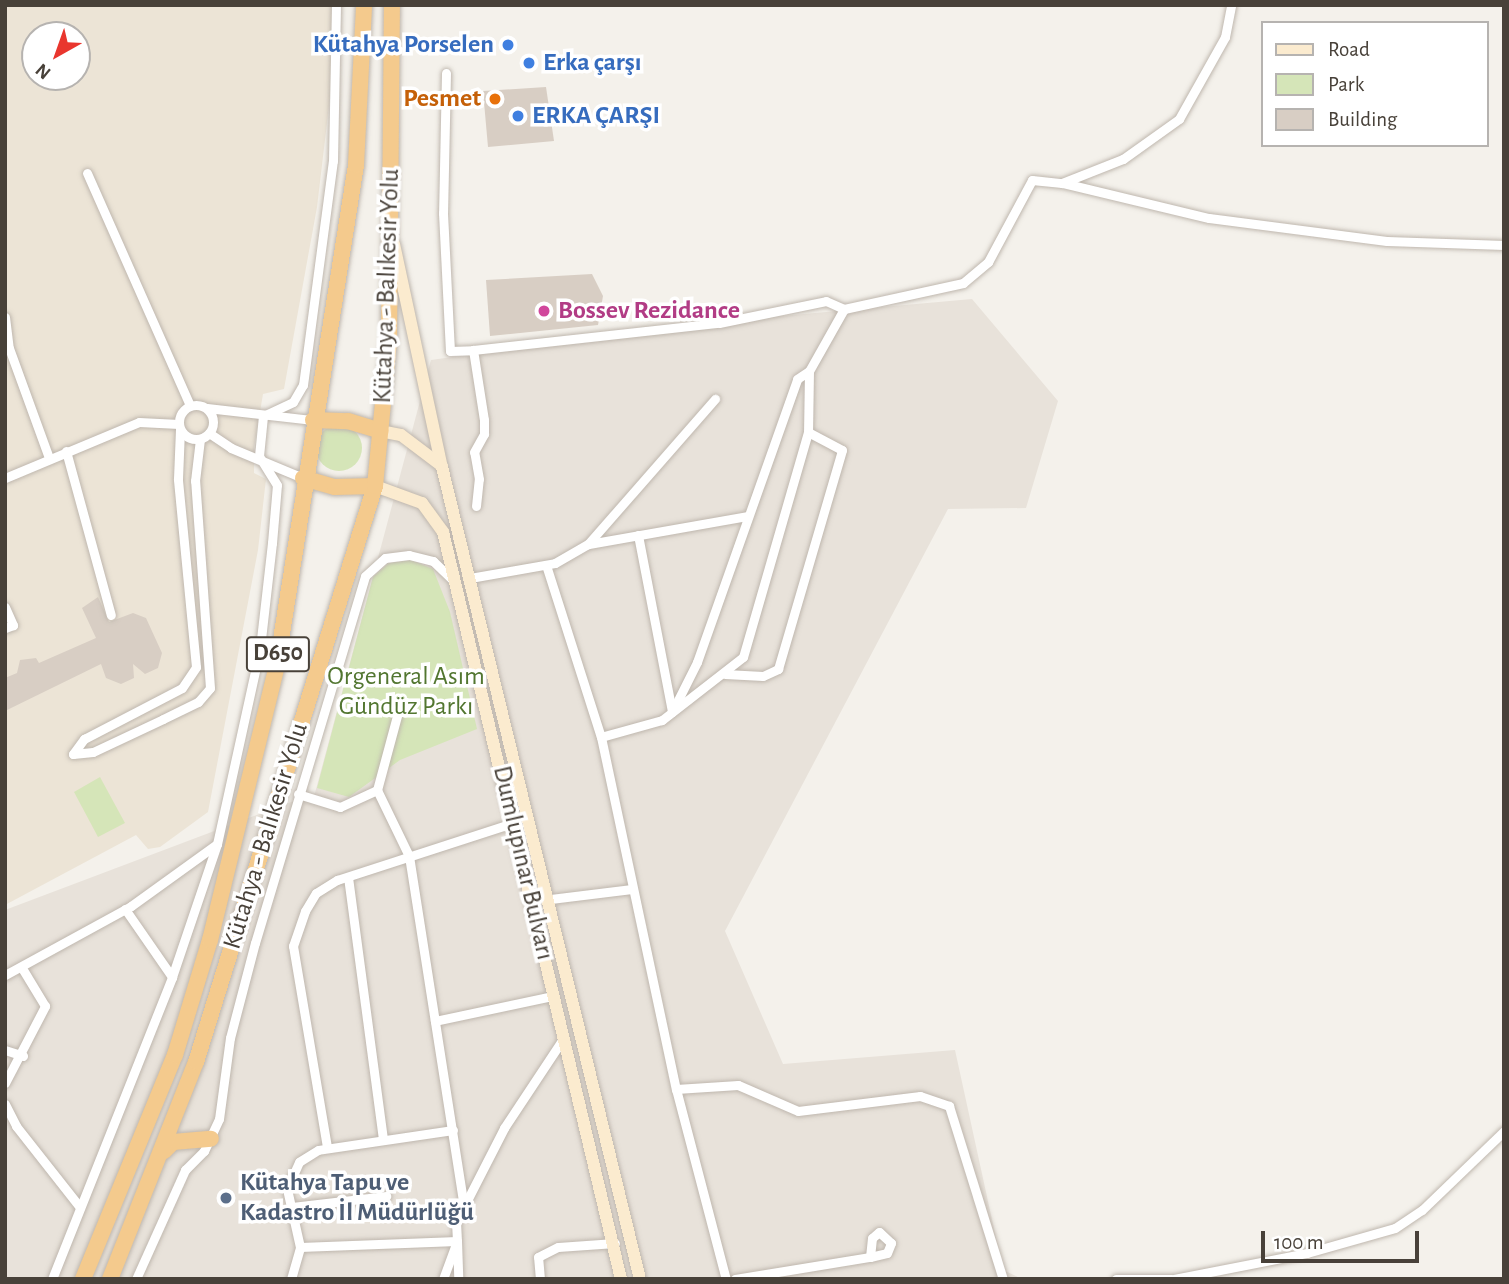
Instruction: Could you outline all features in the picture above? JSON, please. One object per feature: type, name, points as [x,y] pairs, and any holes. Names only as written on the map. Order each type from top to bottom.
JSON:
[{"type":"highway","name":"Kütahya - Balıkesir Yolu","points":[[83,1279],[175,1055],[210,940],[277,666],[296,475],[313,420],[356,165],[364,5]]},
{"type":"highway","name":"Kütahya - Balıkesir Yolu","points":[[110,1279],[196,1062],[375,486],[391,233],[392,5]]},
{"type":"highway","points":[[313,420],[348,421],[380,431]]},
{"type":"highway","points":[[296,475],[335,486],[375,486]]},
{"type":"highway","points":[[162,1153],[173,1142],[211,1139]]},
{"type":"main road","name":"Dumlupınar Bulvarı","points":[[391,233],[442,467],[551,899],[640,1279]]},
{"type":"main road","points":[[380,431],[401,435],[442,467]]},
{"type":"main road","name":"Dumlupınar Bulvarı","points":[[375,486],[412,497],[431,510],[456,583],[516,822],[553,996],[615,1243],[621,1279]]},
{"type":"street","points":[[263,416],[293,402],[303,384],[333,161],[336,5]]},
{"type":"street","points":[[1062,183],[1123,159],[1179,119],[1225,37],[1231,5]]},
{"type":"street","points":[[446,73],[443,214],[450,351],[473,351],[719,323],[826,301],[844,309],[963,283],[988,262],[1032,180],[1062,183],[1232,221],[1387,241],[1504,245]]},
{"type":"street","points":[[87,173],[190,405]]},
{"type":"street","points":[[672,712],[697,662],[797,379],[809,371],[844,309]]},
{"type":"street","points":[[5,317],[9,348],[49,458]]},
{"type":"street","points":[[473,351],[484,420],[484,434],[474,453],[480,479],[476,506]]},
{"type":"street","points":[[601,737],[672,712],[725,674],[743,657],[808,432],[809,371]]},
{"type":"street","points":[[588,544],[715,399]]},
{"type":"street","points":[[190,405],[179,426],[178,479],[196,667],[192,678],[84,739],[73,754],[93,752],[198,702],[210,688],[195,481],[200,439],[209,433],[213,417],[206,408]]},
{"type":"street","points":[[190,405],[313,420]]},
{"type":"street","points":[[52,1279],[172,977],[217,844],[260,648],[278,485],[259,456],[263,416]]},
{"type":"street","points":[[5,478],[139,422],[179,426],[200,439]]},
{"type":"street","points":[[725,674],[763,676],[778,668],[842,450],[808,432]]},
{"type":"street","points":[[209,433],[230,448],[259,456],[296,475]]},
{"type":"street","points":[[66,451],[111,615]]},
{"type":"street","points":[[278,485],[296,475]]},
{"type":"street","points":[[470,578],[546,565],[588,544],[747,516]]},
{"type":"street","points":[[638,535],[672,712]]},
{"type":"street","points":[[136,1279],[185,1170],[211,1139],[219,1119],[230,1038],[298,794],[370,569],[396,555],[421,556],[456,583]]},
{"type":"street","points":[[546,565],[601,737],[631,889],[676,1089],[726,1279]]},
{"type":"street","points":[[5,607],[13,625],[5,628]]},
{"type":"street","points":[[398,712],[377,790],[409,856],[464,1207]]},
{"type":"street","points":[[298,794],[340,807],[377,790]]},
{"type":"street","points":[[327,1147],[293,946],[316,892],[348,877],[516,822]]},
{"type":"street","points":[[5,975],[125,909],[217,844]]},
{"type":"street","points":[[348,877],[383,1140]]},
{"type":"street","points":[[551,899],[631,889]]},
{"type":"street","points":[[125,909],[172,977]]},
{"type":"street","points":[[5,1083],[23,1056],[44,1006],[22,968]]},
{"type":"street","points":[[435,1021],[553,996]]},
{"type":"street","points":[[458,1279],[456,1222],[504,1128],[563,1039]]},
{"type":"street","points":[[5,1050],[23,1056]]},
{"type":"street","points":[[676,1089],[738,1085],[798,1111],[920,1096],[949,1106],[1003,1279]]},
{"type":"street","points":[[5,1104],[16,1126],[79,1206]]},
{"type":"street","points":[[291,1279],[299,1247],[289,1176],[299,1162],[327,1147],[453,1130]]},
{"type":"street","points":[[1116,1279],[1173,1279],[1307,1253],[1395,1228],[1422,1210],[1504,1131]]},
{"type":"street","points":[[292,1207],[386,1196]]},
{"type":"street","points":[[299,1247],[457,1241]]},
{"type":"street","points":[[443,1279],[457,1241]]},
{"type":"street","points":[[540,1279],[538,1257],[548,1252],[615,1243]]},
{"type":"street","points":[[735,1279],[870,1257]]},
{"type":"shaded area","points":[[5,5],[341,5],[317,207],[284,389],[263,394],[254,447],[254,473],[266,479],[258,550],[208,812],[160,847],[148,849],[136,835],[5,905]]},
{"type":"shaded area","points":[[972,299],[1058,401],[1026,508],[948,509],[725,931],[783,1064],[955,1050],[1003,1270],[1022,1279],[5,1279],[5,910],[315,793],[431,360],[691,324]]},
{"type":"green space","points":[[339,425],[355,432],[362,448],[355,464],[339,471],[323,464],[316,448],[323,432]]},
{"type":"green space","name":"Orgeneral Asım Gündüz Parkı","points":[[411,560],[433,569],[450,612],[477,729],[400,760],[349,797],[317,788],[373,577],[389,563]]},
{"type":"green space","points":[[100,777],[125,823],[98,837],[74,792]]},
{"type":"building","name":"ERKA ÇARŞI","points":[[546,87],[554,141],[488,147],[483,91]]},
{"type":"building","name":"Bossev Rezidance","points":[[592,274],[603,296],[598,325],[490,336],[486,280]]},
{"type":"building","points":[[98,597],[109,622],[133,613],[146,618],[162,653],[158,668],[145,674],[133,664],[134,678],[121,684],[106,678],[101,664],[5,711],[5,678],[17,673],[20,660],[36,658],[39,663],[96,638],[82,608]]},
{"type":"place","name":"Kütahya Porselen","points":[[508,45]]},
{"type":"place","name":"Erka çarşı","points":[[529,63]]},
{"type":"place","name":"Pesmet","points":[[495,99]]},
{"type":"place","name":"ERKA ÇARŞI","points":[[518,116]]},
{"type":"place","name":"Bossev Rezidance","points":[[544,311]]},
{"type":"place","name":"Kütahya Tapu ve Kadastro İl Müdürlüğü","points":[[226,1198]]}]
